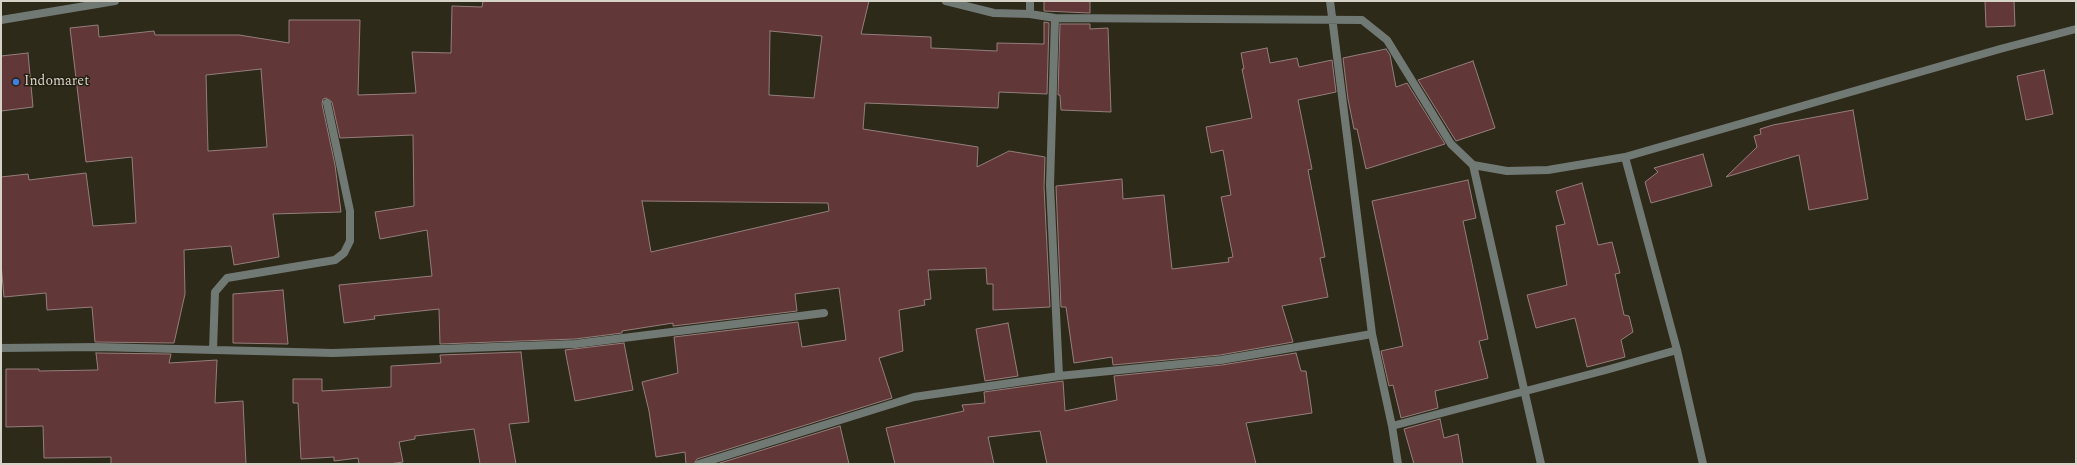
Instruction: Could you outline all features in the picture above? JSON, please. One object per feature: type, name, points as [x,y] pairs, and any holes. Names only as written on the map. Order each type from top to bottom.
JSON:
[{"type":"street","points":[[1,20],[115,1]]},
{"type":"street","points":[[946,1],[994,13],[1030,14],[1055,18],[1362,20],[1386,40],[1451,144],[1474,165],[1507,171],[1548,170],[1625,157],[2000,49],[2076,29]]},
{"type":"street","points":[[1030,1],[1030,14]]},
{"type":"street","points":[[1330,1],[1331,19],[1372,334],[1392,426],[1398,464]]},
{"type":"street","points":[[1055,18],[1051,98],[1050,185],[1059,376]]},
{"type":"street","points":[[213,350],[215,292],[227,278],[335,260],[344,253],[350,241],[350,211],[327,103]]},
{"type":"street","points":[[1625,157],[1677,350],[1702,464]]},
{"type":"street","points":[[1474,165],[1541,464]]},
{"type":"street","points":[[1,348],[98,347],[333,353],[575,344],[824,313]]},
{"type":"street","points":[[699,464],[914,397],[1059,376],[1221,360],[1372,334]]},
{"type":"street","points":[[1392,426],[1677,350]]},
{"type":"building","points":[[483,1],[869,1],[861,34],[931,37],[931,48],[997,51],[997,43],[1044,44],[1044,22],[1049,23],[1047,94],[999,92],[998,108],[865,103],[863,129],[978,147],[977,167],[1009,151],[1045,157],[1044,187],[1050,307],[993,310],[993,284],[987,284],[986,268],[928,270],[931,299],[924,300],[925,305],[899,310],[903,351],[879,358],[892,398],[697,459],[694,464],[686,464],[685,452],[656,457],[649,411],[642,382],[678,373],[674,337],[798,322],[802,347],[846,340],[839,288],[795,294],[797,311],[673,326],[673,323],[622,331],[622,333],[575,339],[440,344],[439,309],[374,316],[375,319],[344,323],[339,285],[432,276],[427,230],[380,239],[375,212],[414,206],[413,135],[340,138],[332,102],[326,98],[323,99],[322,104],[335,165],[341,212],[273,214],[279,257],[234,265],[231,246],[184,250],[185,294],[174,343],[95,342],[92,307],[47,310],[46,293],[4,297],[1,264],[1,177],[28,174],[29,180],[86,173],[93,226],[136,223],[132,157],[86,162],[70,28],[98,25],[99,37],[154,31],[155,35],[239,35],[289,43],[289,20],[360,20],[358,95],[416,93],[412,52],[451,53],[452,6],[482,7]],"holes":[[[770,31],[822,36],[814,98],[769,95]],[[261,69],[267,147],[208,151],[206,75]],[[642,201],[828,203],[829,211],[651,252]]]},
{"type":"building","points":[[1044,1],[1090,1],[1090,13],[1044,11]]},
{"type":"building","points":[[1985,1],[2014,1],[2015,26],[1986,27]]},
{"type":"building","points":[[1060,24],[1090,24],[1090,29],[1108,28],[1111,112],[1061,110],[1060,95],[1058,95]]},
{"type":"building","points":[[1267,48],[1270,63],[1297,58],[1299,67],[1332,60],[1336,92],[1298,100],[1312,169],[1308,170],[1325,257],[1320,258],[1328,297],[1282,306],[1293,342],[1220,355],[1113,365],[1112,357],[1074,363],[1066,307],[1061,307],[1056,186],[1122,179],[1123,199],[1164,195],[1172,269],[1229,262],[1228,258],[1233,257],[1221,197],[1231,195],[1223,150],[1211,153],[1206,127],[1252,118],[1242,69],[1244,69],[1241,53]]},
{"type":"building","points":[[1386,49],[1390,55],[1396,87],[1407,83],[1445,144],[1366,169],[1357,129],[1354,129],[1348,99],[1343,58]]},
{"type":"building","name":"Indomaret","points":[[28,53],[33,107],[1,111],[1,56]]},
{"type":"building","points":[[1473,61],[1495,128],[1456,141],[1418,80]]},
{"type":"building","points":[[2044,70],[2053,114],[2026,120],[2017,76]]},
{"type":"building","points":[[1853,110],[1868,199],[1809,210],[1799,155],[1726,177],[1757,147],[1754,136],[1761,134],[1760,129],[1773,125]]},
{"type":"building","points":[[1703,154],[1712,186],[1651,203],[1645,182],[1658,172],[1654,168]]},
{"type":"building","points":[[1468,180],[1476,218],[1463,221],[1488,339],[1479,341],[1488,378],[1435,391],[1438,408],[1401,418],[1393,385],[1389,386],[1381,351],[1403,346],[1372,201]]},
{"type":"building","points":[[1582,183],[1598,245],[1612,242],[1620,273],[1615,274],[1624,315],[1629,316],[1633,332],[1621,340],[1625,357],[1587,367],[1575,318],[1536,328],[1527,295],[1567,285],[1556,226],[1565,224],[1556,191]]},
{"type":"building","points":[[283,290],[288,344],[233,343],[233,294]]},
{"type":"building","points":[[1008,323],[1018,376],[985,381],[976,329]]},
{"type":"building","points":[[624,343],[633,390],[575,401],[565,350]]},
{"type":"building","points":[[521,352],[529,422],[509,424],[516,464],[480,464],[474,429],[415,436],[415,439],[399,442],[403,462],[389,464],[359,464],[358,458],[334,461],[334,457],[301,459],[298,403],[293,403],[293,379],[322,379],[322,391],[391,387],[391,366],[441,363],[440,355]]},
{"type":"building","points":[[96,353],[171,354],[169,363],[217,360],[215,403],[243,401],[246,464],[111,464],[111,457],[44,458],[43,426],[6,427],[6,369],[39,369],[39,371],[98,370]]},
{"type":"building","points":[[1296,353],[1301,371],[1306,371],[1312,413],[1246,423],[1256,464],[1047,464],[1040,431],[988,437],[994,464],[895,464],[886,428],[964,411],[962,405],[985,403],[984,392],[1063,381],[1065,411],[1117,400],[1114,376],[1222,365]]},
{"type":"building","points":[[1440,419],[1444,438],[1458,434],[1463,464],[1414,464],[1404,429]]},
{"type":"building","points":[[840,426],[849,464],[717,464]]},
{"type":"place","name":"Indomaret","points":[[16,82]]}]
